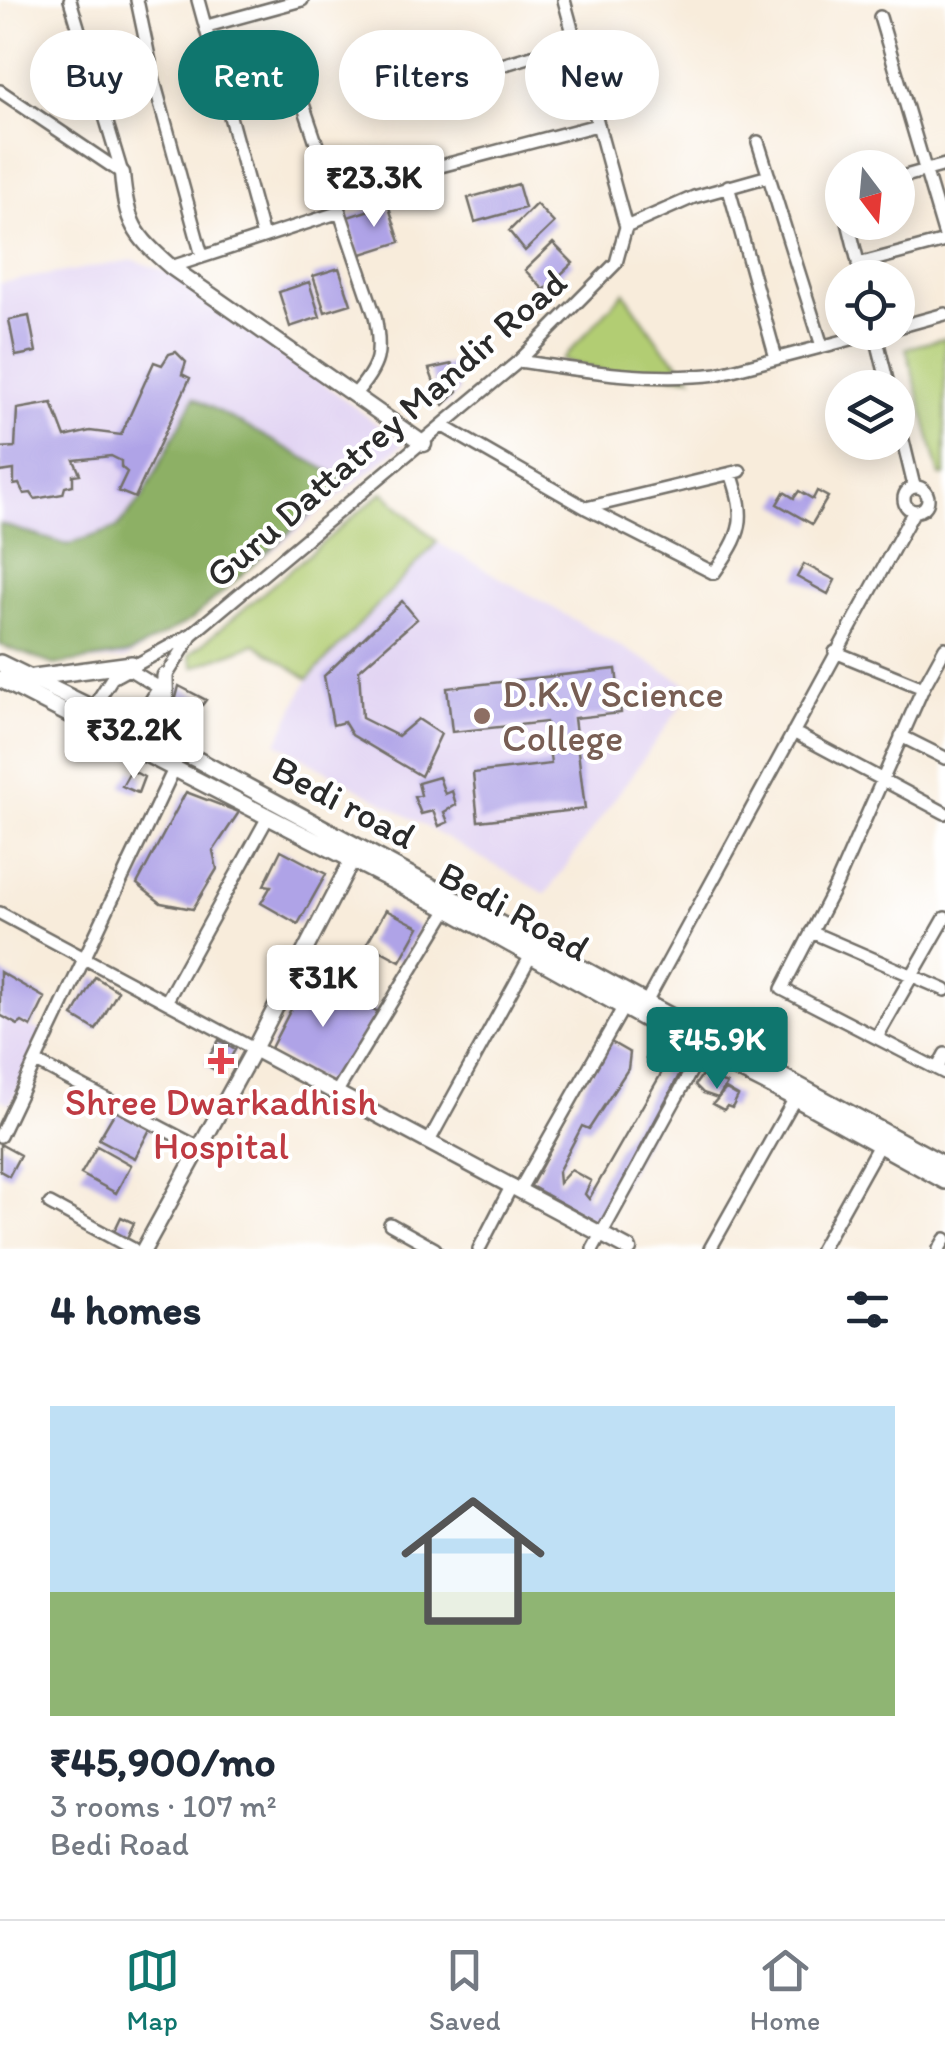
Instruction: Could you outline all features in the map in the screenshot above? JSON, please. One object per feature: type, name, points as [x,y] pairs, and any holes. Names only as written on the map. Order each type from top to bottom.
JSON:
[{"type":"main road","points":[[0,662],[89,714]]},
{"type":"main road","points":[[30,677],[130,666]]},
{"type":"main road","points":[[0,680],[89,714]]},
{"type":"main road","points":[[162,682],[166,744]]},
{"type":"main road","name":"Bedi road","points":[[89,714],[134,727],[355,853],[643,1009],[945,1165]]},
{"type":"main road","name":"Bedi Road","points":[[89,714],[103,730],[268,817],[355,853],[530,957],[623,1008],[643,1009],[702,1051],[945,1181]]},
{"type":"street","points":[[70,0],[122,173],[131,222],[140,240],[171,266],[424,444]]},
{"type":"street","points":[[137,0],[154,81],[202,256]]},
{"type":"street","points":[[198,0],[208,30]]},
{"type":"street","points":[[207,26],[302,0]]},
{"type":"street","points":[[564,0],[572,30]]},
{"type":"street","points":[[872,260],[945,239],[880,16]]},
{"type":"street","points":[[0,91],[122,173]]},
{"type":"street","points":[[232,120],[263,237]]},
{"type":"street","points":[[309,120],[375,316],[379,339],[378,359],[371,376],[354,394]]},
{"type":"street","points":[[596,120],[626,228],[680,202],[768,176]]},
{"type":"street","points":[[391,179],[597,124]]},
{"type":"street","points":[[758,142],[822,346]]},
{"type":"street","points":[[915,173],[945,165]]},
{"type":"street","points":[[728,186],[776,358]]},
{"type":"street","points":[[171,266],[340,212]]},
{"type":"street","name":"Guru Dattatrey Mandir Road","points":[[89,714],[112,678],[192,634],[519,361],[616,263],[626,228]]},
{"type":"street","points":[[915,322],[945,314]]},
{"type":"street","points":[[519,361],[619,374],[692,378],[825,345]]},
{"type":"street","points":[[443,426],[586,508],[714,573],[735,541],[742,507],[736,472],[586,508]]},
{"type":"street","points":[[908,460],[914,486]]},
{"type":"street","points":[[927,503],[925,490],[914,486],[907,490],[904,500],[914,511],[945,498]]},
{"type":"street","points":[[643,1009],[914,511]]},
{"type":"street","name":"Guru Dattatrey Mandir Road","points":[[125,742],[192,634]]},
{"type":"street","points":[[945,648],[922,688],[836,885],[782,989],[941,1071],[945,1054]]},
{"type":"street","points":[[835,652],[922,688]]},
{"type":"street","points":[[130,666],[162,682]]},
{"type":"street","points":[[792,732],[945,813]]},
{"type":"street","points":[[900,736],[945,758]]},
{"type":"street","points":[[0,1136],[175,767]]},
{"type":"street","points":[[166,1002],[268,817]]},
{"type":"street","points":[[144,1249],[254,1049],[355,853]]},
{"type":"street","points":[[336,1093],[448,910]]},
{"type":"street","points":[[0,914],[629,1249]]},
{"type":"street","points":[[877,1038],[945,918]]},
{"type":"street","points":[[811,932],[945,990]]},
{"type":"street","points":[[428,1143],[530,957]]},
{"type":"street","points":[[479,1249],[623,1008]]},
{"type":"street","points":[[593,1249],[702,1051]]},
{"type":"street","points":[[36,1062],[200,1148]]},
{"type":"street","points":[[710,1249],[796,1098]]},
{"type":"street","points":[[822,1249],[880,1144]]},
{"type":"street","points":[[50,1204],[133,1249]]},
{"type":"street","points":[[390,1224],[436,1249]]},
{"type":"street","points":[[940,1249],[945,1239]]},
{"type":"shaded area","points":[[134,260],[189,281],[403,444],[180,626],[126,659],[52,665],[0,645],[0,283]]},
{"type":"shaded area","name":"D.K.V Science College","points":[[383,492],[437,542],[694,688],[546,894],[277,743],[308,679],[255,644],[194,667],[189,655]]},
{"type":"shaded area","points":[[0,972],[45,998],[31,1027],[22,1022],[19,1025],[51,1032],[10,1104],[0,1099]]},
{"type":"green space","points":[[624,292],[662,347],[692,377],[603,372],[562,360]]},
{"type":"green space","points":[[945,338],[945,476],[940,476],[915,370],[907,350],[915,350],[915,346]]},
{"type":"green space","points":[[194,398],[347,481],[191,620],[129,654],[54,665],[0,645],[0,524],[67,545],[117,528],[142,498]]},
{"type":"green space","points":[[383,492],[437,542],[308,679],[255,644],[194,667],[189,655]]},
{"type":"building","points":[[518,184],[525,208],[475,222],[468,198]]},
{"type":"building","points":[[388,204],[400,242],[359,255],[348,217]]},
{"type":"building","points":[[536,204],[554,223],[525,251],[509,231]]},
{"type":"building","points":[[553,243],[573,263],[544,290],[525,270]]},
{"type":"building","points":[[339,268],[351,304],[325,312],[313,276]]},
{"type":"building","points":[[309,282],[320,317],[290,327],[279,292]]},
{"type":"building","points":[[29,316],[36,352],[16,356],[9,320]]},
{"type":"building","points":[[176,352],[186,362],[182,374],[190,378],[135,498],[118,491],[127,472],[121,461],[111,456],[74,460],[80,474],[73,475],[73,485],[65,487],[63,494],[35,499],[31,493],[24,494],[19,484],[14,485],[14,470],[0,472],[0,448],[15,447],[17,409],[52,403],[65,437],[90,431],[121,435],[154,362],[162,365],[169,354]]},
{"type":"building","points":[[452,364],[458,391],[444,405],[431,392],[435,385],[429,369]]},
{"type":"building","points":[[799,491],[813,499],[817,491],[828,497],[812,524],[777,504],[784,492],[794,498]]},
{"type":"building","points":[[804,564],[835,580],[828,594],[797,577]]},
{"type":"building","points":[[402,601],[417,619],[359,670],[362,718],[398,736],[418,719],[441,734],[421,776],[352,735],[344,722],[333,725],[324,676]]},
{"type":"building","points":[[616,669],[621,713],[574,718],[585,809],[478,821],[473,773],[551,764],[546,722],[452,732],[447,688]]},
{"type":"building","points":[[179,686],[206,700],[188,724],[172,714]]},
{"type":"building","points":[[131,770],[144,777],[138,793],[122,786]]},
{"type":"building","points":[[439,777],[445,794],[452,791],[456,805],[444,812],[448,822],[439,826],[433,811],[421,814],[414,797],[421,795],[418,783]]},
{"type":"building","points":[[186,792],[239,812],[213,851],[217,869],[193,909],[161,903],[137,884]]},
{"type":"building","points":[[281,850],[326,874],[298,924],[261,903],[271,886],[264,885]]},
{"type":"building","points":[[386,910],[419,927],[400,961],[367,943]]},
{"type":"building","points":[[0,972],[45,998],[31,1027],[0,1015]]},
{"type":"building","points":[[310,972],[378,1012],[335,1087],[270,1050]]},
{"type":"building","points":[[95,977],[118,991],[96,1030],[73,1016]]},
{"type":"building","points":[[219,1040],[235,1050],[221,1074],[205,1064]]},
{"type":"building","points":[[660,1040],[679,1051],[686,1062],[600,1224],[531,1186],[609,1041],[630,1053],[628,1069],[589,1129],[582,1126],[558,1172],[559,1183],[571,1170],[591,1181],[585,1194],[589,1199],[662,1072],[646,1059]]},
{"type":"building","points":[[702,1075],[727,1084],[718,1098],[703,1093],[695,1085]]},
{"type":"building","points":[[726,1089],[738,1096],[732,1108],[727,1106],[724,1110],[713,1104]]},
{"type":"building","points":[[116,1110],[150,1129],[135,1158],[99,1139]]},
{"type":"building","points":[[0,1144],[20,1155],[9,1176],[0,1171]]},
{"type":"building","points":[[97,1146],[131,1165],[116,1193],[81,1174]]},
{"type":"building","points":[[121,1217],[134,1223],[126,1240],[113,1234]]},
{"type":"place","name":"D.K.V Science College","points":[[482,716]]},
{"type":"place","name":"Shree Dwarkadhish Hospital","points":[[221,1061]]}]
